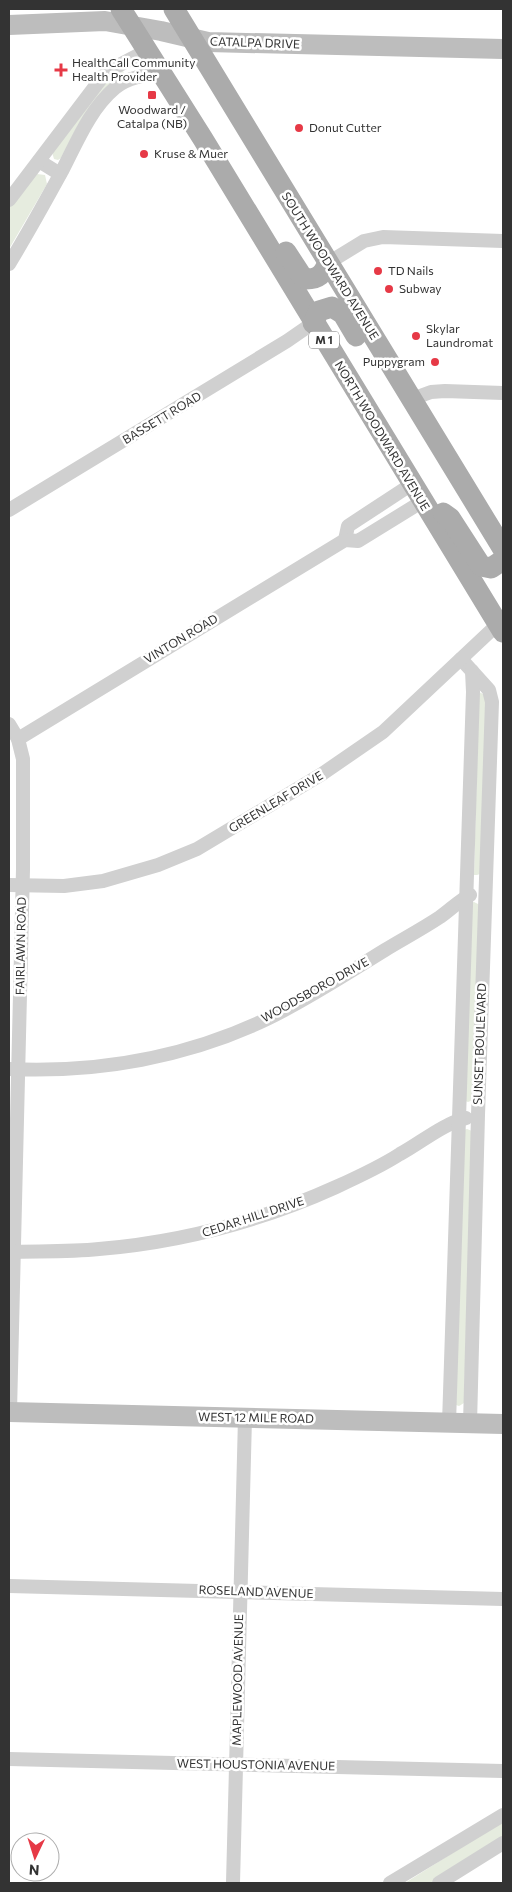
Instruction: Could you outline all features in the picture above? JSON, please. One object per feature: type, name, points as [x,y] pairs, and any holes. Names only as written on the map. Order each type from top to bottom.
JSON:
[{"type":"main road","name":"NORTH WOODWARD AVENUE","points":[[121,9],[148,50],[313,323],[502,625]]},
{"type":"main road","name":"SOUTH WOODWARD AVENUE","points":[[174,9],[503,548]]},
{"type":"main road","points":[[203,140],[238,175],[306,280],[315,279],[322,274],[328,263]]},
{"type":"main road","points":[[313,323],[319,311],[332,308],[338,310],[380,376],[412,399]]},
{"type":"main road","points":[[418,492],[450,518],[481,566],[491,568],[503,560]]},
{"type":"street","name":"CATALPA DRIVE","points":[[9,25],[105,21],[208,42],[503,49]]},
{"type":"street","points":[[9,200],[104,76],[110,70],[148,50]]},
{"type":"street","points":[[9,264],[87,123],[104,99],[116,86],[131,80],[162,73]]},
{"type":"street","points":[[39,160],[60,174]]},
{"type":"street","points":[[328,263],[364,241],[383,237],[503,241]]},
{"type":"street","name":"BASSETT ROAD","points":[[9,510],[287,341],[313,323]]},
{"type":"street","points":[[412,399],[431,392],[445,391],[503,393]]},
{"type":"street","name":"VINTON ROAD","points":[[345,540],[348,526],[418,492]]},
{"type":"street","name":"VINTON ROAD","points":[[18,739],[345,540],[358,541],[418,492]]},
{"type":"street","name":"GREENLEAF DRIVE","points":[[16,886],[64,886],[103,881],[158,865],[197,849],[358,750],[383,732],[502,625]]},
{"type":"street","name":"SUNSET BOULEVARD","points":[[462,659],[489,690],[492,702],[470,1424]]},
{"type":"street","name":"SUNSET BOULEVARD","points":[[449,1423],[473,692],[472,672]]},
{"type":"street","name":"FAIRLAWN ROAD","points":[[9,724],[18,739],[23,759],[16,886],[10,1412]]},
{"type":"street","name":"WOODSBORO DRIVE","points":[[14,1069],[75,1068],[132,1062],[185,1049],[224,1036],[266,1019],[304,999],[439,918],[466,897],[487,887]]},
{"type":"street","name":"CEDAR HILL DRIVE","points":[[11,1252],[124,1247],[204,1233],[244,1222],[289,1207],[337,1186],[378,1167],[440,1129],[478,1115]]},
{"type":"street","name":"WEST 12 MILE ROAD","points":[[10,1412],[503,1424]]},
{"type":"street","name":"MAPLEWOOD AVENUE","points":[[233,1883],[245,1418]]},
{"type":"street","name":"ROSELAND AVENUE","points":[[9,1586],[503,1599]]},
{"type":"street","name":"WEST HOUSTONIA AVENUE","points":[[9,1759],[503,1771]]},
{"type":"street","points":[[390,1883],[503,1815]]},
{"type":"street","points":[[439,1883],[503,1844]]},
{"type":"shaded area","points":[[123,71],[125,75],[103,90],[94,100],[61,158],[58,160],[54,159],[52,152],[110,77]]},
{"type":"shaded area","points":[[34,175],[45,175],[47,184],[9,249],[9,208]]},
{"type":"shaded area","points":[[479,692],[483,694],[486,700],[480,874],[474,875]]},
{"type":"shaded area","points":[[474,902],[480,905],[473,1100],[468,1102],[465,1101],[471,903]]},
{"type":"shaded area","points":[[464,1130],[472,1131],[464,1403],[459,1406],[456,1405]]},
{"type":"shaded area","points":[[503,1821],[503,1838],[430,1883],[405,1883]]},
{"type":"place","name":"HealthCall Community Health Provider","points":[[61,70]]},
{"type":"place","name":"Woodward / Catalpa (NB)","points":[[152,95]]},
{"type":"place","name":"Donut Cutter","points":[[299,128]]},
{"type":"place","name":"Kruse & Muer","points":[[144,154]]},
{"type":"place","name":"TD Nails","points":[[378,271]]},
{"type":"place","name":"Subway","points":[[389,289]]},
{"type":"place","name":"Skylar Laundromat","points":[[416,336]]},
{"type":"place","name":"Puppygram","points":[[435,362]]}]
